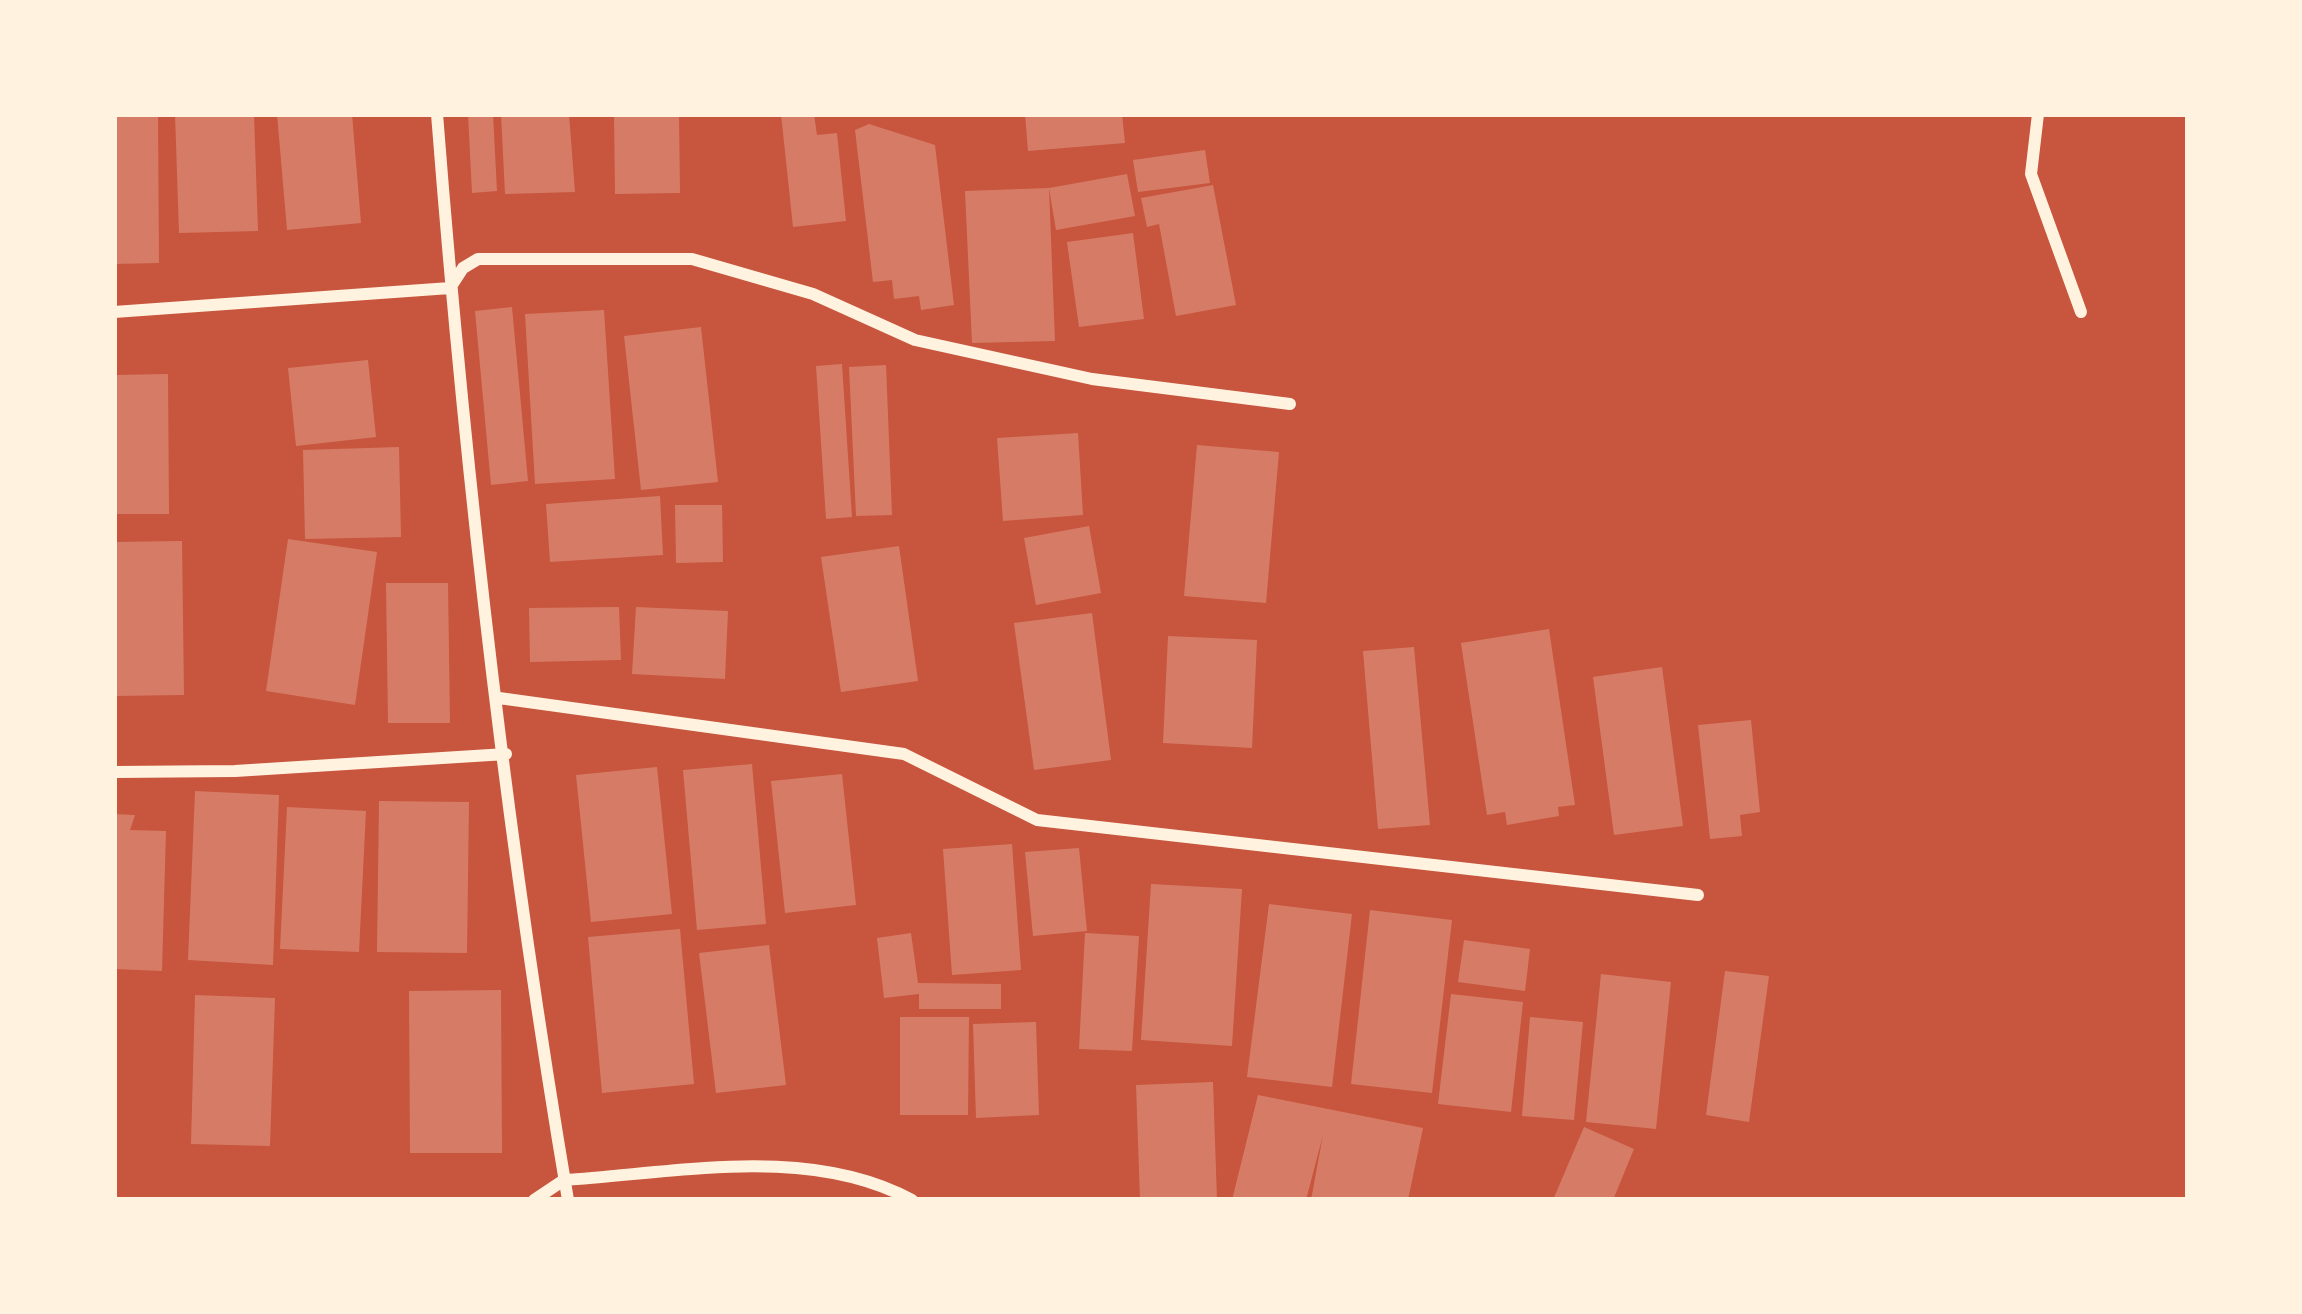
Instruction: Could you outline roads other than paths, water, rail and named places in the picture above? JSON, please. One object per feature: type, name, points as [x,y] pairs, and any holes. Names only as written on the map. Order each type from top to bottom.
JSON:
[{"type":"street","points":[[437,114],[450,288],[499,698],[568,1200]]},
{"type":"street","points":[[2038,114],[2031,174],[2081,312]]},
{"type":"street","points":[[450,288],[463,268],[478,259],[692,259],[813,294],[915,340],[1092,379],[1290,404]]},
{"type":"street","points":[[114,312],[450,288]]},
{"type":"street","points":[[499,698],[904,754],[1037,820],[1698,895]]},
{"type":"street","points":[[114,772],[235,771],[506,754]]},
{"type":"street","points":[[534,1200],[564,1180],[812,1166],[879,1182],[912,1200]]}]
